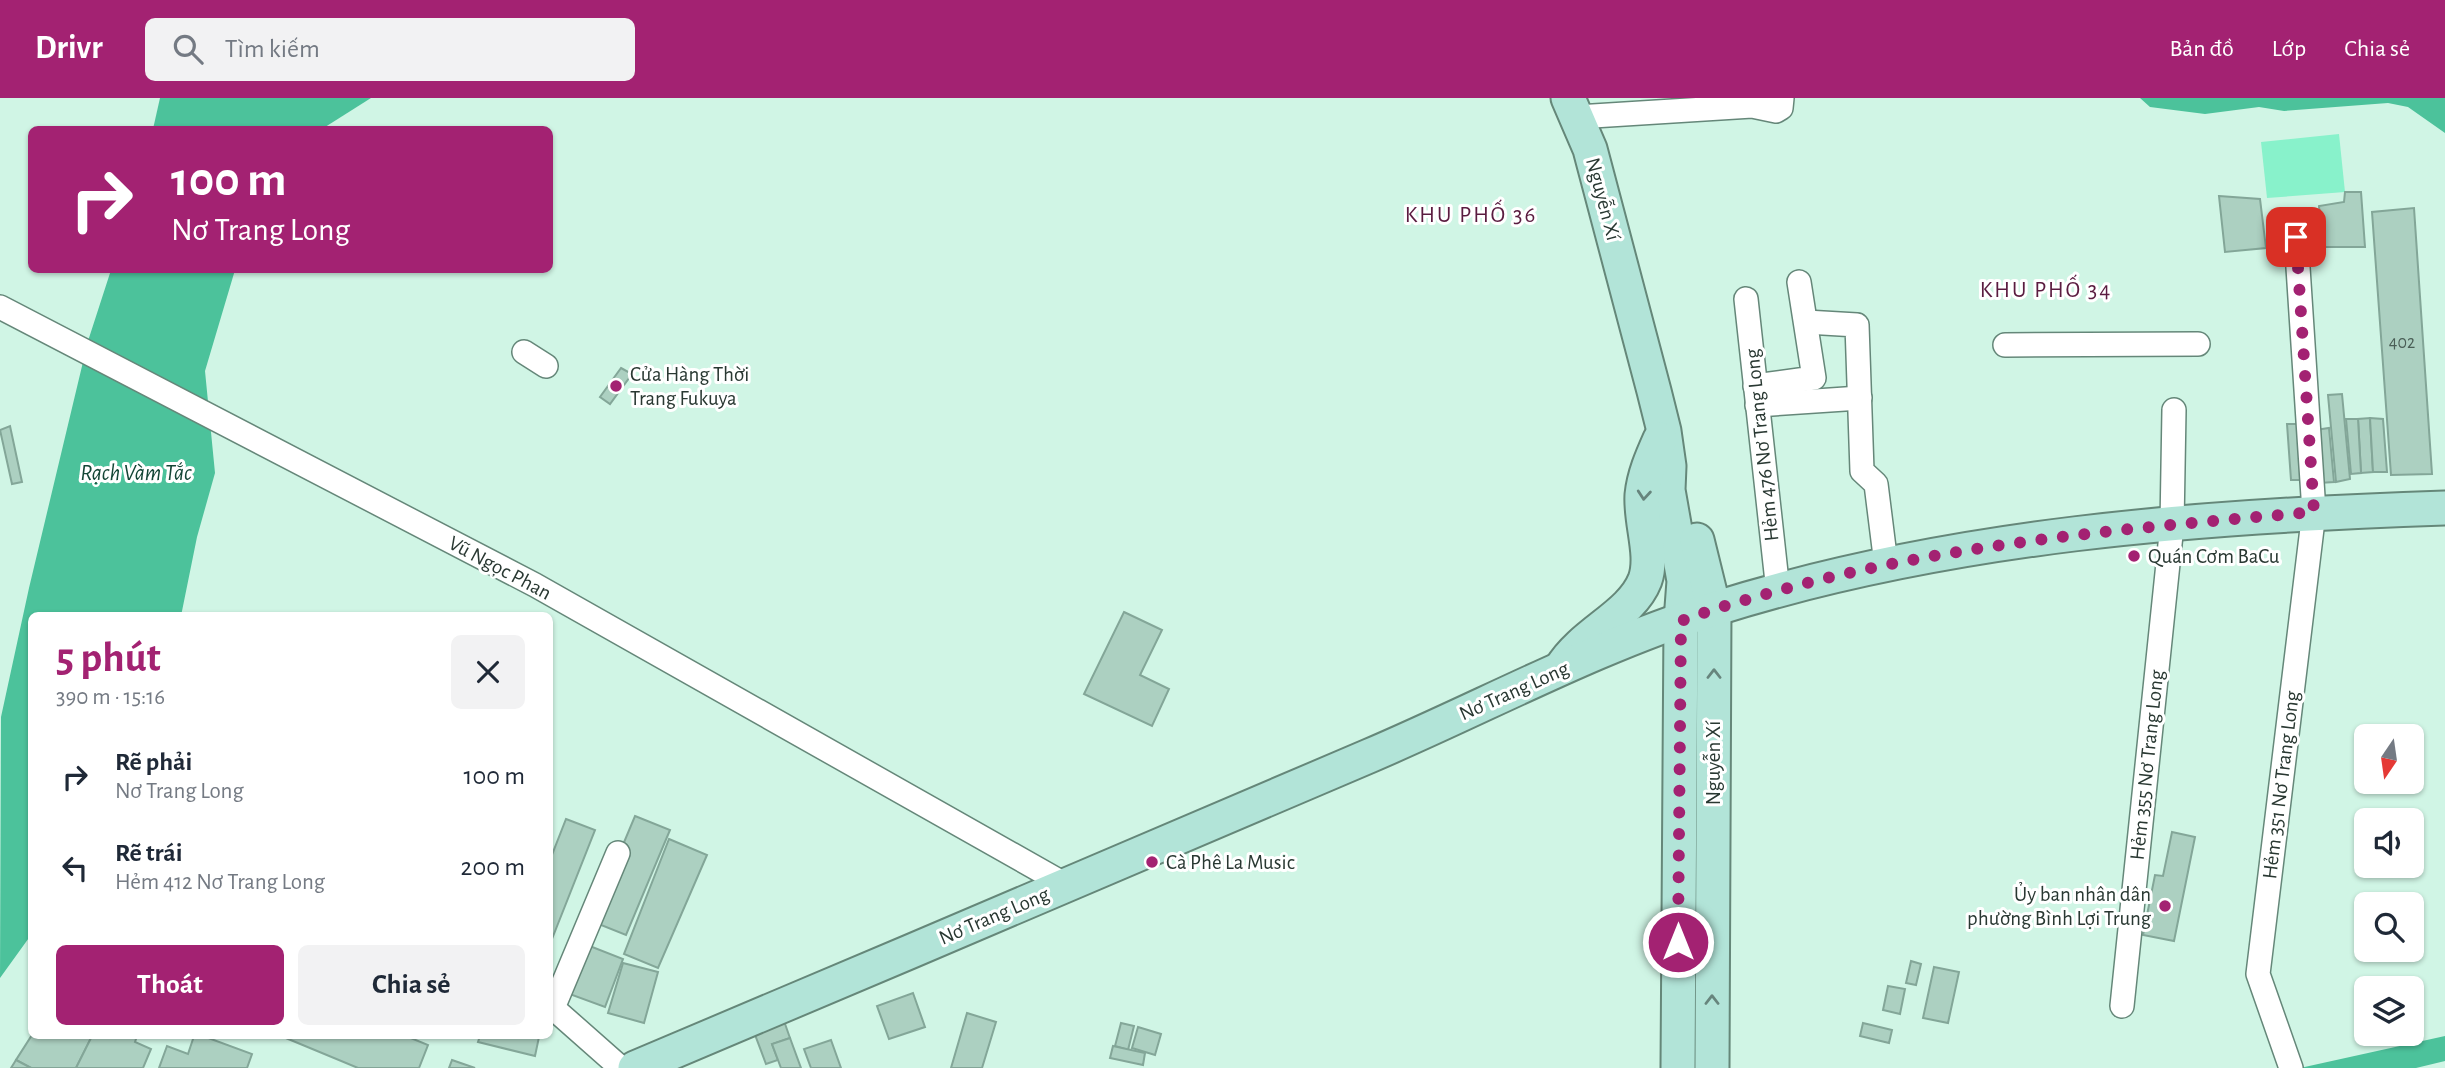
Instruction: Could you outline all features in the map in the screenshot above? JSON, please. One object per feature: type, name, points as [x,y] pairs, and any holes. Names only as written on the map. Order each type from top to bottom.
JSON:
[{"type":"main road","name":"Nguyễn Xí","points":[[1572,107],[1590,149],[1664,430],[1669,467],[1668,490],[1684,581],[1681,621],[1678,1068]]},
{"type":"main road","points":[[1558,671],[1570,652],[1638,595],[1642,586],[1647,562],[1642,495],[1650,461],[1664,430]]},
{"type":"main road","name":"Nguyễn Xí","points":[[1669,467],[1684,488],[1714,609],[1712,1068]]},
{"type":"main road","name":"Nơ Trang Long","points":[[635,1068],[1066,885],[1558,671],[1714,609],[1886,564],[2022,542],[2314,512],[2445,508]]},
{"type":"street","points":[[1572,107],[1727,103],[1778,110],[1782,98]]},
{"type":"street","name":"Hẻm 351 Nơ Trang Long","points":[[2287,1061],[2258,974],[2314,512],[2296,237]]},
{"type":"street","points":[[1756,395],[1814,378],[1799,282]]},
{"type":"street","name":"Hẻm 476 Nơ Trang Long","points":[[1746,299],[1778,591]]},
{"type":"street","name":"Vũ Ngọc Phan","points":[[0,307],[535,585],[1066,885]]},
{"type":"street","points":[[1806,322],[1857,325],[1863,471],[1875,484],[1886,564]]},
{"type":"street","points":[[2005,345],[2198,344]]},
{"type":"street","points":[[524,352],[546,366]]},
{"type":"street","points":[[1756,395],[1860,398]]},
{"type":"street","name":"Hẻm 355 Nơ Trang Long","points":[[2122,1006],[2172,525],[2174,410]]},
{"type":"street","points":[[618,853],[553,1008],[621,1068]]},
{"type":"shaded area","points":[[2339,134],[2345,192],[2267,198],[2261,142]]},
{"type":"water","points":[[160,98],[371,98],[327,126],[154,126]]},
{"type":"water","points":[[2140,98],[2445,98],[2445,133],[2408,107],[2388,103],[2284,111],[2259,107],[2205,114],[2150,107]]},
{"type":"water","name":"Rạch Vàm Tắc","points":[[110,273],[234,273],[205,371],[215,473],[197,537],[182,612],[28,612],[28,939],[0,978],[1,717],[88,341]]},
{"type":"water","points":[[2445,1036],[2445,1061],[2416,1068],[2300,1068],[2400,1046],[2424,1046],[2424,1041]]},
{"type":"building","points":[[2345,192],[2361,192],[2365,247],[2322,247],[2319,206],[2344,202]]},
{"type":"building","points":[[2219,196],[2260,199],[2266,248],[2225,252]]},
{"type":"building","points":[[2414,208],[2432,474],[2391,475],[2372,212]]},
{"type":"building","name":"Cửa Hàng Thời Trang Fukuya","points":[[621,368],[632,374],[610,404],[600,397]]},
{"type":"building","points":[[2342,394],[2350,479],[2336,482],[2328,395]]},
{"type":"building","points":[[2370,418],[2373,472],[2361,473],[2358,419]]},
{"type":"building","points":[[2370,418],[2383,419],[2387,472],[2373,472]]},
{"type":"building","points":[[2346,419],[2358,419],[2361,473],[2351,474]]},
{"type":"building","points":[[2287,424],[2298,424],[2302,480],[2291,480]]},
{"type":"building","points":[[10,426],[22,482],[12,484],[0,430]]},
{"type":"building","points":[[2329,428],[2334,482],[2319,483],[2315,430]]},
{"type":"building","points":[[1124,612],[1162,630],[1140,675],[1169,689],[1152,726],[1084,694]]},
{"type":"building","points":[[635,816],[670,830],[626,935],[591,921]]},
{"type":"building","points":[[566,819],[595,830],[553,936],[553,852]]},
{"type":"building","name":"Ủy ban nhân dân phường Bình Lợi Trung","points":[[2172,832],[2195,837],[2174,941],[2143,935],[2155,875],[2163,876]]},
{"type":"building","points":[[669,839],[707,855],[658,968],[624,954]]},
{"type":"building","points":[[582,943],[623,959],[605,1007],[564,992]]},
{"type":"building","points":[[1911,961],[1921,964],[1916,985],[1906,983]]},
{"type":"building","points":[[623,963],[658,972],[644,1023],[608,1013]]},
{"type":"building","points":[[1934,967],[1959,972],[1948,1023],[1923,1018]]},
{"type":"building","points":[[1888,986],[1905,989],[1900,1014],[1883,1010]]},
{"type":"building","points":[[913,993],[925,1027],[889,1039],[877,1006]]},
{"type":"building","points":[[967,1013],[996,1022],[982,1068],[951,1068]]},
{"type":"building","points":[[784,1021],[790,1038],[772,1044],[778,1060],[766,1064],[754,1032]]},
{"type":"building","points":[[1121,1023],[1134,1026],[1128,1050],[1115,1046]]},
{"type":"building","points":[[1863,1023],[1892,1030],[1889,1043],[1860,1036]]},
{"type":"building","points":[[1138,1027],[1161,1034],[1155,1055],[1132,1048]]},
{"type":"building","points":[[790,1038],[801,1068],[781,1068],[772,1044]]},
{"type":"building","points":[[29,1039],[90,1039],[76,1068],[31,1068],[16,1060]]},
{"type":"building","points":[[90,1039],[136,1039],[135,1042],[151,1049],[143,1068],[76,1068]]},
{"type":"building","points":[[193,1039],[211,1039],[252,1054],[247,1068],[159,1068],[167,1046],[188,1054]]},
{"type":"building","points":[[288,1039],[413,1039],[428,1045],[419,1068],[358,1068]]},
{"type":"building","points":[[479,1039],[539,1039],[535,1056],[478,1042]]},
{"type":"building","points":[[831,1040],[841,1068],[811,1068],[804,1049]]},
{"type":"building","points":[[1113,1046],[1145,1053],[1143,1065],[1110,1058]]},
{"type":"building","points":[[16,1060],[31,1068],[11,1068]]},
{"type":"building","points":[[452,1060],[475,1068],[449,1068]]},
{"type":"place","name":"Cửa Hàng Thời Trang Fukuya","points":[[616,386]]},
{"type":"place","name":"Quán Cơm BaCu","points":[[2134,556]]},
{"type":"place","name":"Cà Phê La Music","points":[[1152,862]]},
{"type":"place","name":"Ủy ban nhân dân phường Bình Lợi Trung","points":[[2165,906]]},
{"type":"district","name":"KHU PHỐ 36","points":[[1471,215]]},
{"type":"district","name":"KHU PHỐ 34","points":[[2046,290]]},
{"type":"route","points":[[1678,942],[1681,621],[1778,591],[1886,564],[2065,536],[2314,512],[2296,237]]}]
